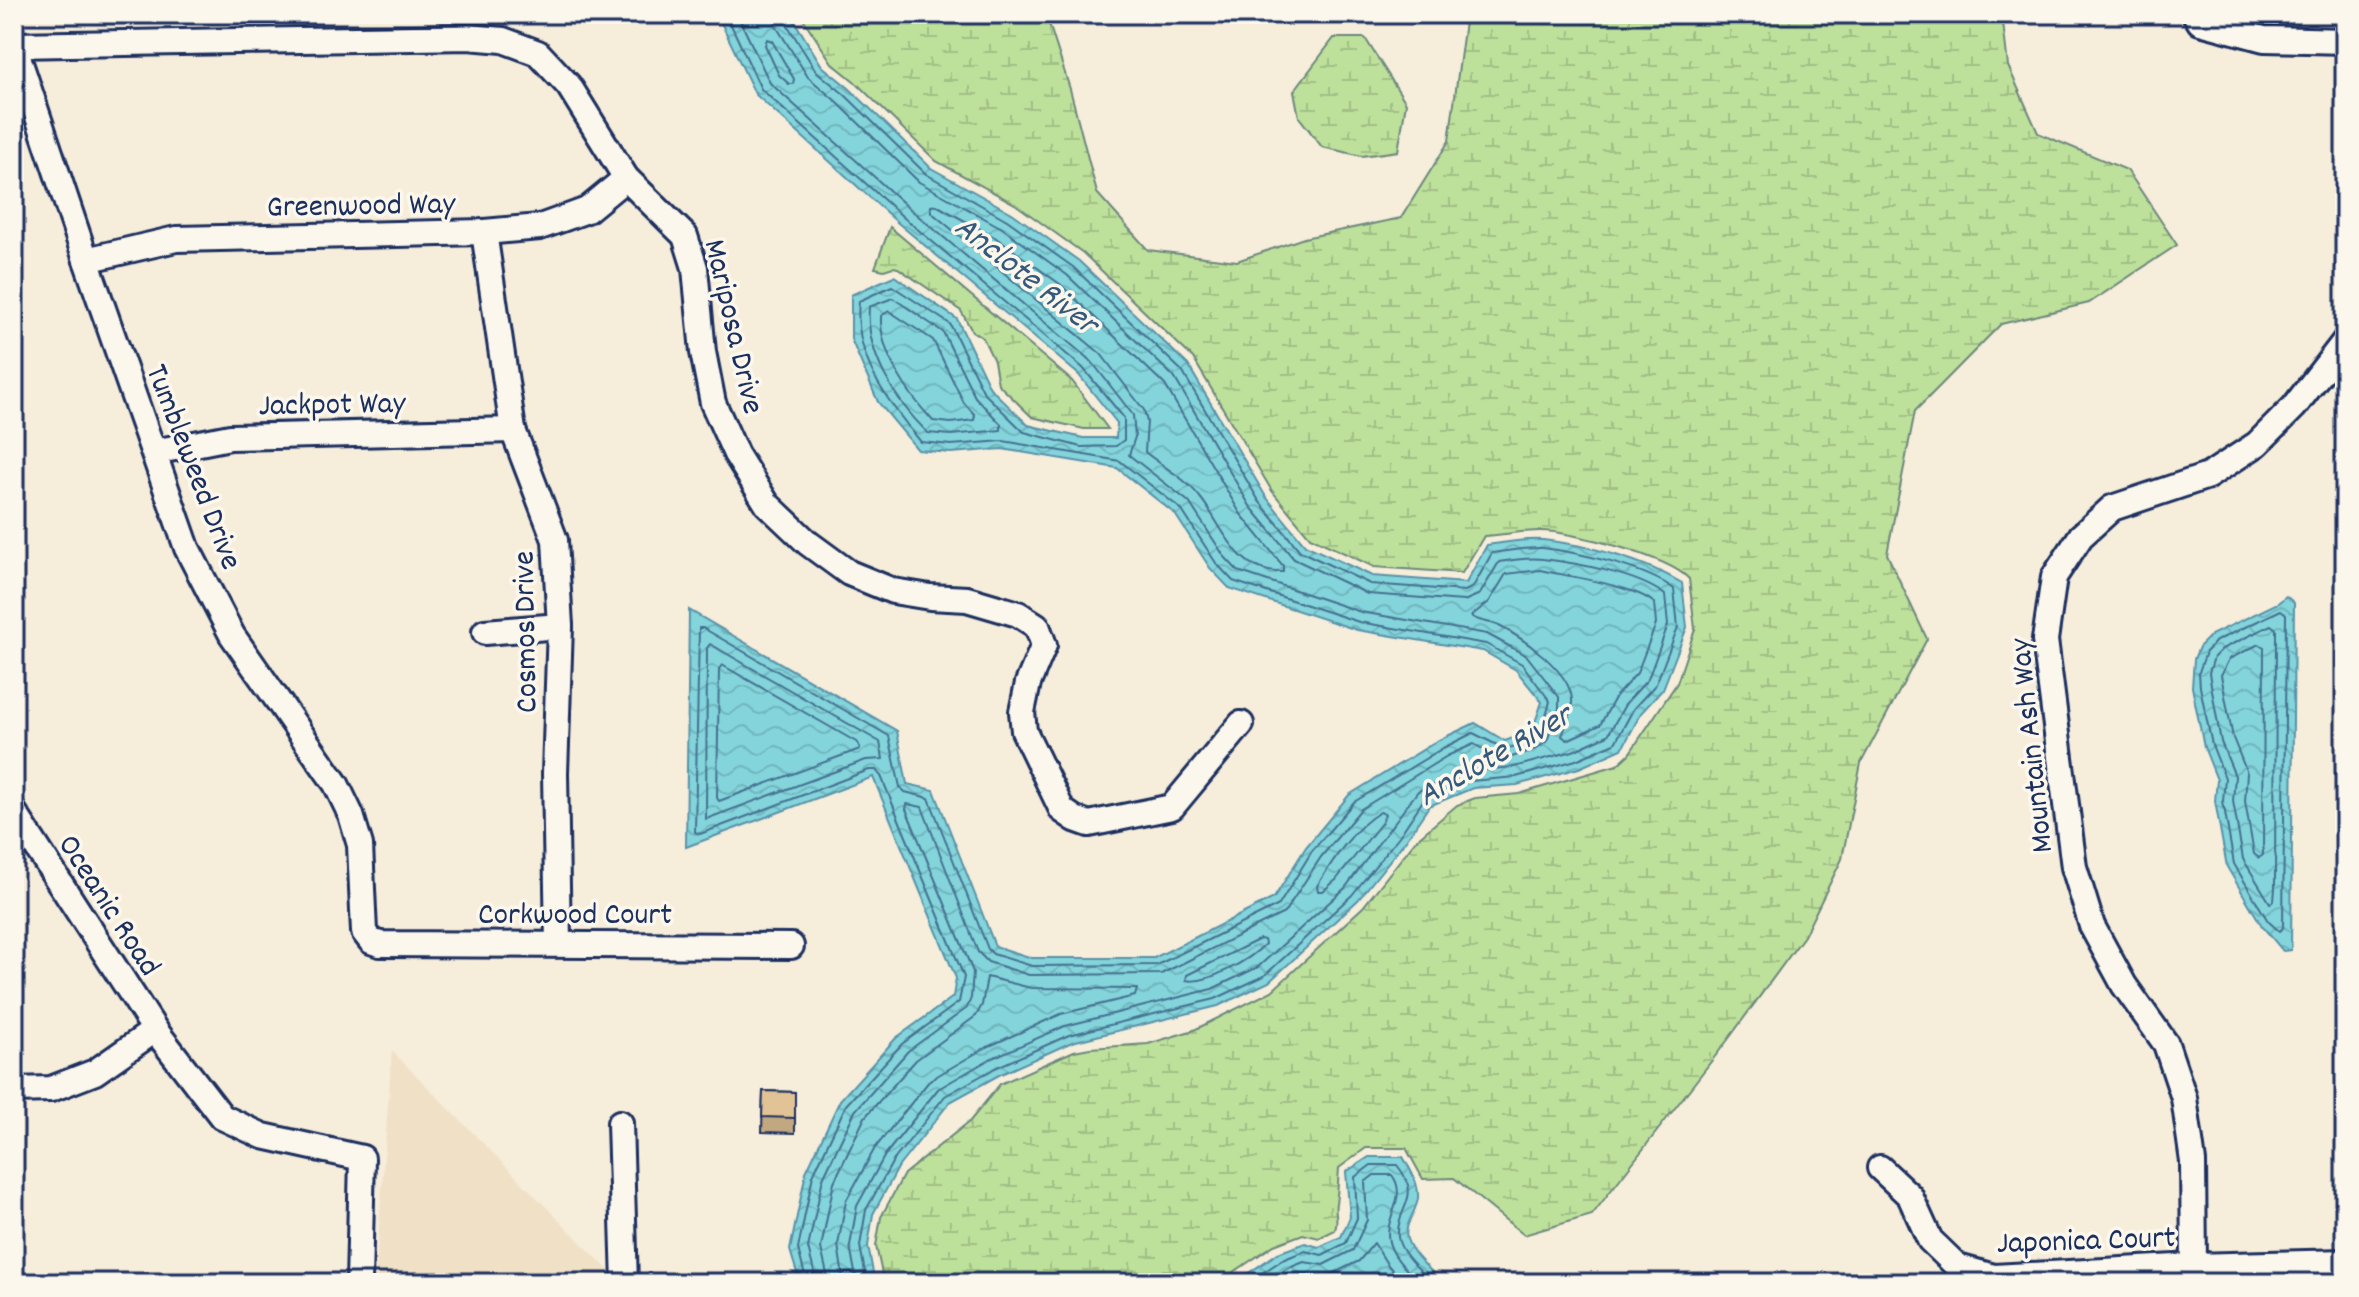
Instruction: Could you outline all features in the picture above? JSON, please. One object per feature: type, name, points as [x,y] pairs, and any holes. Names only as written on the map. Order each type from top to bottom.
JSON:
[{"type":"street","points":[[2195,14],[2200,22],[2264,39],[2345,41]]},
{"type":"street","name":"Mariposa Drive","points":[[14,45],[468,26],[538,53],[569,86],[626,178],[685,236],[695,268],[703,352],[713,403],[736,454],[767,504],[808,543],[849,573],[893,591],[967,599],[1018,614],[1037,626],[1044,645],[1028,683],[1022,712],[1024,731],[1062,810],[1089,824],[1172,807],[1241,724]]},
{"type":"street","name":"Tumbleweed Drive","points":[[14,45],[187,548],[232,635],[336,784],[351,815],[360,845],[364,932]]},
{"type":"street","name":"Greenwood Way","points":[[86,260],[176,239],[484,232],[540,227],[587,210],[626,178]]},
{"type":"street","name":"Cosmos Drive","points":[[484,232],[513,430],[555,540],[560,626],[555,773],[558,943]]},
{"type":"street","name":"Mountain Ash Way","points":[[2194,1266],[2193,1162],[2184,1098],[2166,1044],[2124,985],[2092,926],[2074,867],[2045,640],[2054,577],[2081,536],[2112,508],[2208,476],[2257,444],[2343,350]]},
{"type":"street","name":"Jackpot Way","points":[[154,452],[230,437],[513,430]]},
{"type":"street","points":[[485,632],[560,626]]},
{"type":"street","name":"Oceanic Road","points":[[14,812],[155,1030],[222,1117],[263,1136],[362,1158],[359,1283]]},
{"type":"street","name":"Corkwood Court","points":[[364,932],[371,941],[380,944],[791,946]]},
{"type":"street","points":[[14,1090],[51,1089],[95,1072],[155,1030]]},
{"type":"street","points":[[620,1123],[625,1283]]},
{"type":"street","name":"Japonica Court","points":[[1880,1168],[1910,1196],[1930,1240],[1958,1267],[1994,1277],[2194,1266],[2345,1262]]},
{"type":"shaded area","points":[[392,1051],[621,1283],[375,1283]]},
{"type":"green space","points":[[800,14],[1046,14],[1070,89],[1097,193],[1148,250],[1237,261],[1304,238],[1401,218],[1449,141],[1466,14],[2002,14],[2008,66],[2038,133],[2127,170],[2177,245],[2089,303],[2001,324],[1915,411],[1887,554],[1927,639],[1861,763],[1842,859],[1804,936],[1592,1215],[1524,1235],[1454,1178],[1423,1179],[1406,1148],[1366,1148],[1339,1168],[1335,1230],[1319,1238],[1303,1234],[1274,1245],[1231,1274],[1223,1283],[884,1283],[876,1246],[881,1217],[904,1174],[970,1121],[1000,1084],[1074,1051],[1148,1044],[1194,1030],[1272,991],[1363,907],[1416,840],[1457,805],[1475,798],[1519,794],[1617,765],[1629,754],[1677,683],[1695,629],[1689,579],[1662,562],[1595,540],[1540,531],[1484,536],[1462,573],[1374,567],[1310,537],[1272,491],[1193,358],[1083,253],[1015,204],[936,161],[832,63]]},
{"type":"green space","points":[[1334,38],[1365,38],[1406,103],[1398,151],[1362,156],[1322,147],[1299,117],[1294,91]]},
{"type":"green space","points":[[890,227],[1072,381],[1108,429],[1084,429],[1032,417],[998,384],[994,361],[983,338],[972,331],[961,311],[898,268],[875,268]]},
{"type":"water","name":"Anclote River","points":[[717,14],[790,14],[822,66],[931,168],[1012,213],[1079,261],[1188,365],[1266,497],[1305,545],[1372,576],[1466,583],[1487,545],[1543,540],[1615,555],[1650,567],[1682,583],[1687,627],[1663,689],[1641,713],[1622,749],[1579,768],[1517,785],[1473,788],[1429,806],[1358,900],[1269,982],[1218,1006],[1072,1042],[999,1075],[950,1102],[899,1166],[873,1214],[868,1246],[875,1283],[800,1283],[790,1250],[806,1172],[840,1100],[896,1038],[953,997],[956,978],[873,777],[686,847],[689,610],[897,731],[907,784],[934,790],[995,946],[1032,958],[1154,958],[1274,898],[1306,847],[1349,795],[1439,740],[1475,723],[1505,741],[1532,731],[1542,702],[1516,670],[1483,651],[1357,630],[1229,588],[1210,568],[1175,514],[1117,468],[1002,449],[951,453],[918,450],[878,402],[851,339],[851,295],[894,276],[957,319],[990,388],[1028,425],[1083,438],[1116,438],[1117,423],[1078,374],[898,223],[755,94]]},
{"type":"water","points":[[2286,596],[2294,603],[2291,950],[2283,951],[2262,926],[2227,867],[2215,801],[2217,780],[2204,747],[2192,687],[2194,659],[2199,647],[2211,635],[2278,603]]},
{"type":"water","points":[[1369,1157],[1403,1157],[1414,1176],[1418,1192],[1407,1239],[1418,1257],[1443,1283],[1234,1283],[1278,1253],[1305,1243],[1319,1247],[1341,1237],[1350,1217],[1346,1172]]},
{"type":"building","points":[[763,1091],[795,1092],[795,1118],[762,1117]]}]
